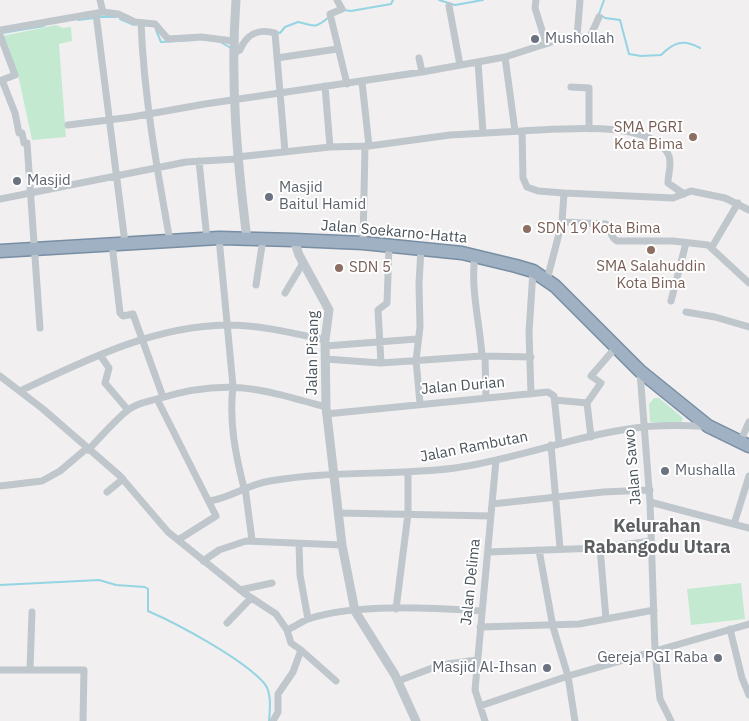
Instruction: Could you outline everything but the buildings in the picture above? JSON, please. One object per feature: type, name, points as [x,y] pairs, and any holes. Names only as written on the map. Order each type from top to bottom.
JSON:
[{"type":"highway","name":"Jalan Soekarno-Hatta","points":[[0,251],[247,238],[363,243],[421,248],[475,256],[532,271],[548,280],[640,371],[708,426],[744,444]]},
{"type":"street","points":[[100,0],[98,16],[116,176],[120,313],[123,316],[132,314],[160,398],[216,516],[178,540]]},
{"type":"street","points":[[236,0],[233,48],[234,101],[237,158],[247,238]]},
{"type":"street","points":[[337,0],[342,9],[331,16],[347,84]]},
{"type":"street","points":[[536,0],[536,8],[546,43]]},
{"type":"street","points":[[577,37],[580,0]]},
{"type":"street","points":[[449,6],[460,65]]},
{"type":"street","points":[[40,328],[27,143],[24,143],[22,133],[19,133],[15,113],[1,81],[15,75],[0,34],[1,30],[118,14],[133,22],[157,25],[168,39],[201,37],[240,50],[243,40],[250,35],[275,33],[285,152]]},
{"type":"street","points":[[68,124],[149,114],[325,86],[362,82],[505,57],[546,43],[577,37],[590,37],[599,17]]},
{"type":"street","points":[[141,23],[143,67],[156,167],[170,241]]},
{"type":"street","points":[[277,58],[338,49]]},
{"type":"street","points":[[505,57],[519,131],[523,178],[527,187],[538,191],[564,193],[673,198],[690,191],[738,203],[749,210]]},
{"type":"street","points":[[419,58],[422,72]]},
{"type":"street","points":[[478,62],[483,133]]},
{"type":"street","points":[[362,82],[367,146],[363,243]]},
{"type":"street","points":[[325,86],[330,147]]},
{"type":"street","points":[[571,87],[589,88],[589,129]]},
{"type":"street","points":[[0,199],[156,167],[199,161],[330,147],[367,146],[450,135],[589,129],[622,130],[639,135],[658,144],[668,154],[670,160],[668,183],[684,194]]},
{"type":"street","points":[[199,161],[228,325],[233,386],[231,404],[233,438],[244,487],[252,540]]},
{"type":"street","points":[[548,280],[562,222],[564,193]]},
{"type":"street","points":[[712,247],[738,203]]},
{"type":"street","points":[[562,222],[606,224],[610,227],[612,237],[617,241],[686,243],[712,247],[749,283]]},
{"type":"street","points":[[256,285],[263,239]]},
{"type":"street","name":"Jalan Pisang","points":[[294,240],[303,262],[329,310],[325,343],[326,411],[342,545],[354,611]]},
{"type":"street","points":[[671,301],[686,243]]},
{"type":"street","points":[[381,363],[378,310],[387,303],[388,246]]},
{"type":"street","points":[[420,404],[416,360],[417,339],[420,327],[419,284],[421,248]]},
{"type":"street","points":[[475,256],[473,270],[486,398]]},
{"type":"street","points":[[285,293],[303,262]]},
{"type":"street","points":[[531,394],[532,271]]},
{"type":"street","points":[[686,312],[715,317],[749,327]]},
{"type":"street","points":[[20,391],[140,339],[180,329],[228,325],[265,328],[325,343],[417,339]]},
{"type":"street","points":[[591,437],[587,403],[601,383],[590,376],[616,347]]},
{"type":"street","points":[[100,355],[109,368],[105,383],[128,410]]},
{"type":"street","points":[[325,359],[381,363],[483,356],[530,357]]},
{"type":"street","name":"Jalan Sawo","points":[[640,371],[650,490],[655,651],[660,699],[670,721]]},
{"type":"street","points":[[0,376],[123,479],[162,526],[178,540],[240,590],[276,614],[287,630],[291,643],[336,682]]},
{"type":"street","points":[[0,486],[42,481],[60,471],[87,450],[128,410],[160,398],[199,388],[233,386],[290,397],[326,411]]},
{"type":"street","name":"Jalan Durian","points":[[326,411],[550,392],[555,400]]},
{"type":"street","points":[[560,548],[555,400],[587,403]]},
{"type":"street","points":[[744,444],[749,422]]},
{"type":"street","name":"Jalan Rambutan","points":[[209,501],[244,487],[289,478],[389,472],[408,473],[496,460],[555,444],[644,426],[708,426]]},
{"type":"street","name":"Jalan Delima","points":[[485,721],[475,690],[496,460]]},
{"type":"street","points":[[396,609],[408,514],[408,473]]},
{"type":"street","points":[[734,524],[749,476]]},
{"type":"street","points":[[107,492],[123,479]]},
{"type":"street","points":[[492,504],[650,490]]},
{"type":"street","points":[[650,502],[749,528]]},
{"type":"street","points":[[338,512],[491,516]]},
{"type":"street","points":[[203,561],[219,550],[252,540],[342,545]]},
{"type":"street","points":[[488,552],[600,548],[651,541]]},
{"type":"street","points":[[299,544],[300,575],[308,619]]},
{"type":"street","points":[[600,548],[606,619]]},
{"type":"street","points":[[539,550],[553,627],[568,676],[575,721]]},
{"type":"street","points":[[240,590],[272,583]]},
{"type":"street","points":[[227,623],[251,598]]},
{"type":"street","points":[[287,630],[308,619],[354,611],[396,609],[482,611]]},
{"type":"street","points":[[480,627],[553,627],[654,610]]},
{"type":"street","points":[[354,611],[398,681],[416,721]]},
{"type":"street","points":[[30,670],[32,612]]},
{"type":"street","points":[[480,706],[568,676],[749,624]]},
{"type":"street","points":[[730,629],[742,678],[749,695]]},
{"type":"street","points":[[273,721],[278,712],[278,694],[293,672],[301,650]]},
{"type":"street","points":[[398,681],[440,665],[477,660]]},
{"type":"street","points":[[0,670],[84,670],[83,721]]},
{"type":"green space","points":[[56,25],[63,28],[71,27],[72,41],[59,44],[66,137],[32,140],[19,79],[3,36]]},
{"type":"green space","points":[[654,398],[659,398],[683,418],[681,424],[650,422],[649,404]]},
{"type":"green space","points":[[741,583],[745,619],[691,625],[687,589]]},
{"type":"waterway","points":[[344,10],[351,11],[391,4],[393,0]]},
{"type":"waterway","points":[[439,0],[455,5],[483,0]]},
{"type":"waterway","points":[[604,0],[599,14],[605,18],[620,20],[629,54],[641,56],[661,55],[670,47],[679,43],[689,43],[700,48]]},
{"type":"waterway","points":[[98,17],[116,17]]},
{"type":"waterway","points":[[276,32],[280,33],[285,27],[298,22],[317,25],[329,17]]},
{"type":"waterway","points":[[78,20],[94,18]]},
{"type":"waterway","points":[[120,19],[134,25]]},
{"type":"waterway","points":[[2,33],[44,26]]},
{"type":"waterway","points":[[156,30],[161,42],[196,40]]},
{"type":"waterway","points":[[222,43],[231,48]]},
{"type":"waterway","points":[[0,585],[99,580],[116,585],[145,587],[148,589],[148,611],[176,624],[226,653],[264,683],[269,696],[269,721]]},
{"type":"place","name":"Mushollah","points":[[535,39]]},
{"type":"place","name":"SMA PGRI Kota Bima","points":[[693,137]]},
{"type":"place","name":"Masjid","points":[[17,181]]},
{"type":"place","name":"Masjid Baitul Hamid","points":[[269,197]]},
{"type":"place","name":"SDN 19 Kota Bima","points":[[527,229]]},
{"type":"place","name":"SMA Salahuddin Kota Bima","points":[[651,250]]},
{"type":"place","name":"SDN 5","points":[[339,268]]},
{"type":"place","name":"Mushalla","points":[[665,471]]},
{"type":"place","name":"Gereja PGI Raba","points":[[718,658]]},
{"type":"place","name":"Masjid Al-Ihsan","points":[[547,668]]},
{"type":"district","name":"Kelurahan Rabangodu Utara","points":[[657,537]]}]
